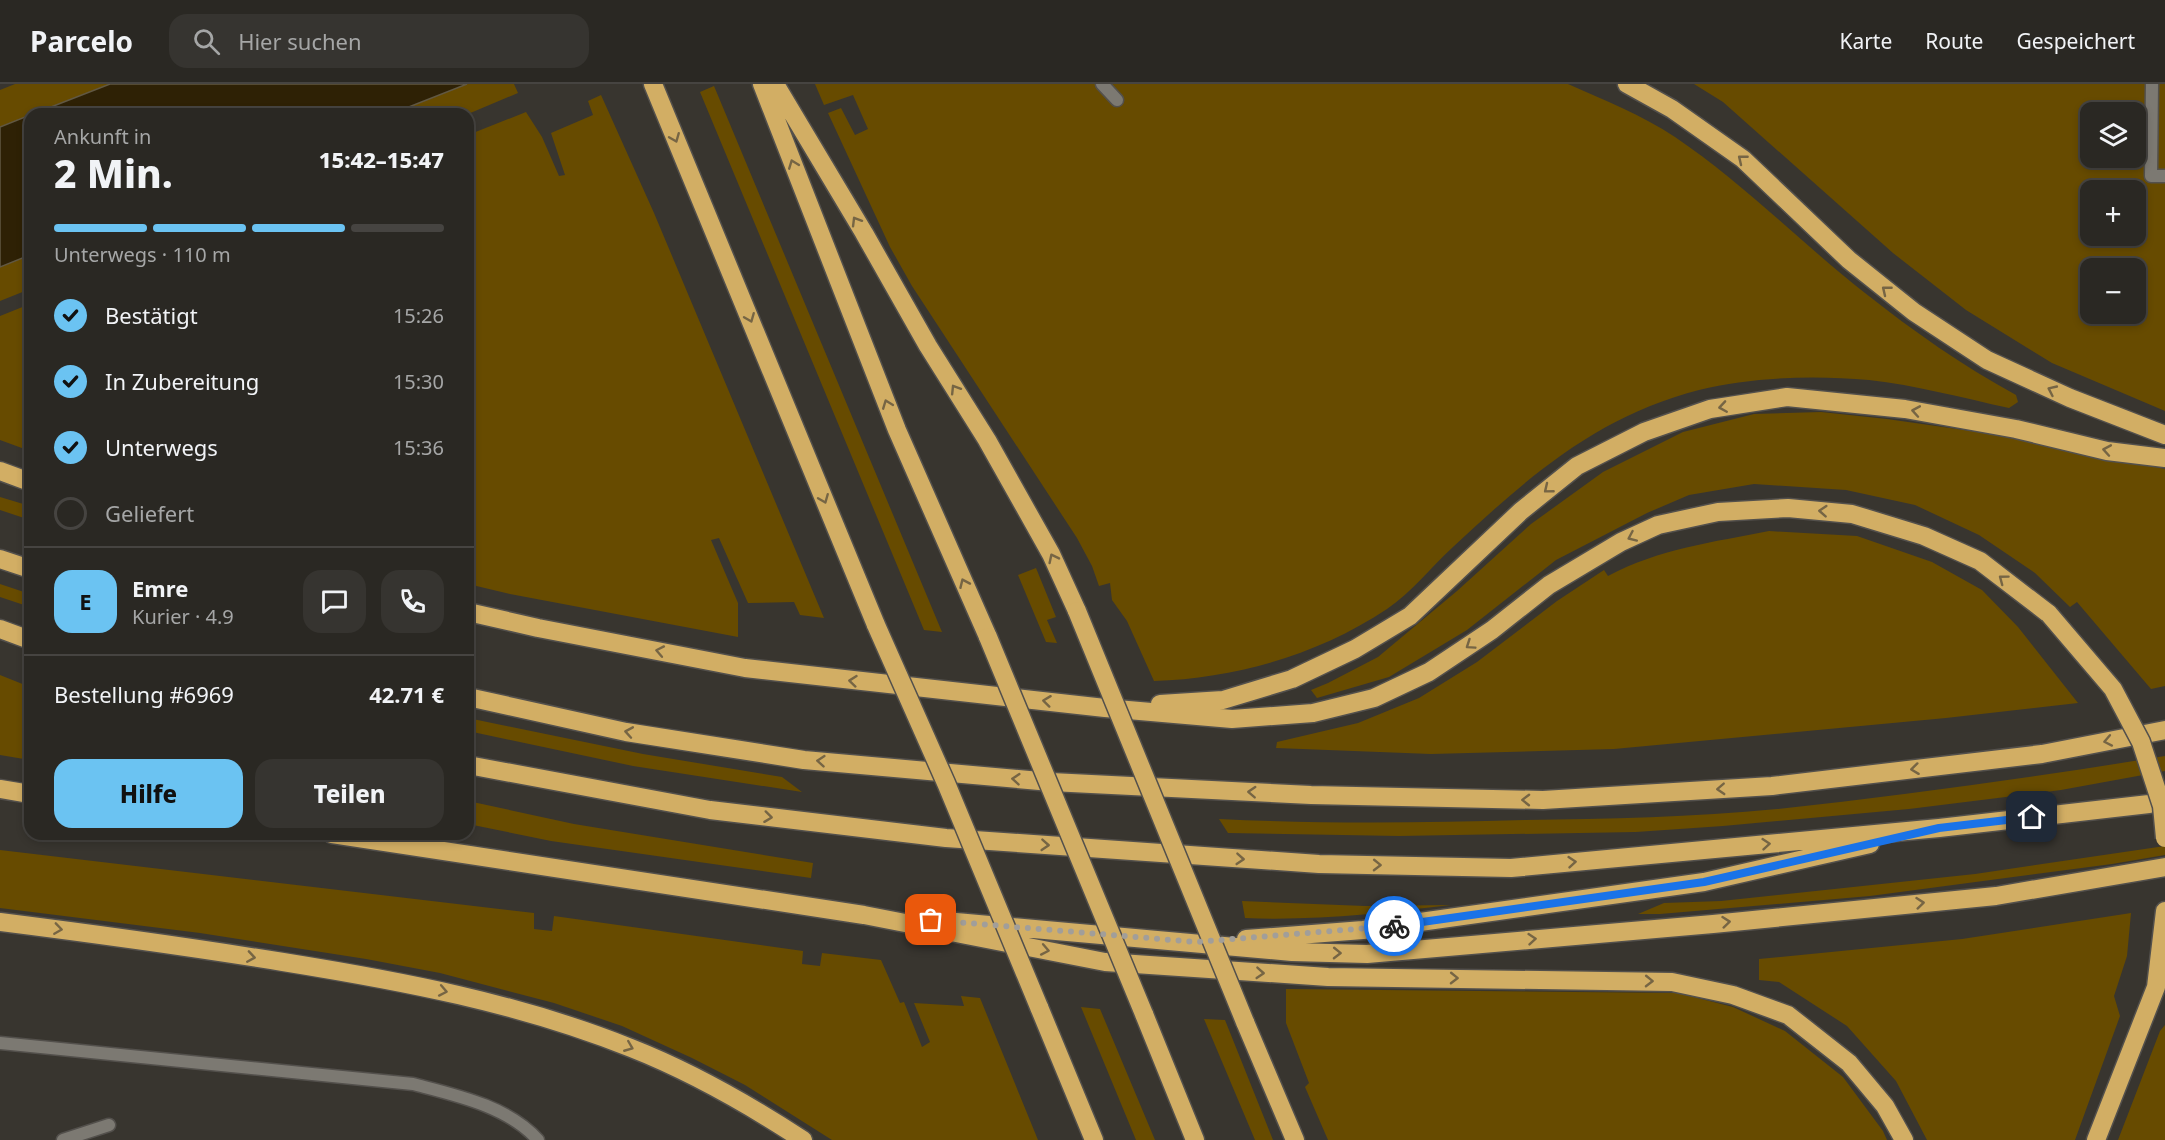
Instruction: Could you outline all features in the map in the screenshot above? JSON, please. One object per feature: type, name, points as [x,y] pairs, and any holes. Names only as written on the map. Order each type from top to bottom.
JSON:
[{"type":"highway","points":[[653,84],[876,625],[946,783],[1094,1140]]},
{"type":"highway","points":[[762,84],[897,430],[988,636],[1195,1140]]},
{"type":"highway","points":[[775,84],[928,346],[987,440],[1052,554],[1295,1140]]},
{"type":"highway","points":[[1627,84],[1672,109],[1743,159],[1849,260],[1914,312],[1987,360],[2070,398],[2165,435]]},
{"type":"highway","points":[[1105,708],[1223,700],[1292,679],[1355,649],[1410,616],[1521,511],[1577,466],[1644,432],[1710,410],[1787,398],[1905,409],[2016,429],[2107,451],[2165,458]]},
{"type":"highway","points":[[0,471],[24,480]]},
{"type":"highway","points":[[474,613],[745,668],[1105,708],[1232,719],[1313,714],[1374,698],[1429,672],[1492,630],[1549,585],[1621,542],[1658,525],[1718,512],[1788,508],[1852,513],[1924,536],[1980,561],[2049,614],[2113,689],[2141,742],[2163,806],[2165,838]]},
{"type":"highway","points":[[0,559],[24,567]]},
{"type":"highway","points":[[0,629],[24,638]]},
{"type":"highway","points":[[474,698],[626,732],[804,760],[1051,782],[1311,795],[1543,800],[1772,786],[2042,754],[2165,730]]},
{"type":"highway","points":[[474,766],[710,810],[934,837],[1319,864],[1511,868],[1939,828],[2149,804],[2165,800]]},
{"type":"highway","points":[[0,789],[24,794]]},
{"type":"highway","points":[[0,795],[24,795]]},
{"type":"highway","points":[[1196,942],[1363,930],[1704,882],[1939,828]]},
{"type":"highway","points":[[371,840],[864,915],[1105,962],[1328,977],[1672,982],[1733,995],[1788,1015],[1849,1063],[1885,1106],[1904,1140]]},
{"type":"highway","points":[[864,915],[1292,952],[1367,954],[1713,924],[1996,896],[2165,867]]},
{"type":"highway","points":[[2096,1140],[2156,987],[2165,911]]},
{"type":"highway","points":[[0,922],[172,944],[336,970],[462,995],[557,1021],[631,1048],[701,1079],[803,1140]]},
{"type":"street","points":[[1102,84],[1117,100]]},
{"type":"street","points":[[2152,84],[2151,176],[2165,176]]},
{"type":"street","points":[[0,1043],[413,1084],[463,1097],[506,1115],[538,1140]]},
{"type":"street","points":[[774,1122],[784,1140]]},
{"type":"street","points":[[63,1140],[109,1125]]},
{"type":"shaded area","points":[[15,84],[110,84],[49,108],[24,108],[24,118],[0,127],[0,90]]},
{"type":"shaded area","points":[[110,84],[467,84],[406,108],[48,108]]},
{"type":"shaded area","points":[[467,84],[514,84],[518,93],[474,111],[474,108],[406,108]]},
{"type":"shaded area","points":[[815,84],[1568,84],[1636,115],[1675,137],[1748,193],[1841,274],[1883,307],[1958,360],[2016,395],[2018,402],[2009,408],[1921,388],[1848,378],[1740,382],[1699,390],[1662,401],[1596,433],[1536,474],[1445,555],[1405,595],[1361,625],[1305,651],[1246,669],[1185,679],[1154,681],[1127,621],[1112,600],[1110,583],[1099,586],[1092,566],[1077,538],[912,286],[890,247],[828,113],[841,108],[855,135],[868,129],[853,95],[824,105]]},
{"type":"shaded area","points":[[1694,84],[2165,84],[2165,411],[2052,363],[1966,310],[1893,253],[1723,102]]},
{"type":"shaded area","points":[[714,86],[942,632],[924,630],[700,92]]},
{"type":"shaded area","points":[[601,95],[654,213],[824,618],[800,615],[794,602],[748,603],[719,538],[711,540],[738,603],[738,637],[474,585],[474,133],[526,112],[542,137],[559,176],[565,175],[551,133],[593,115],[588,101]]},
{"type":"shaded area","points":[[24,117],[24,257],[0,267],[0,127]]},
{"type":"shaded area","points":[[24,257],[24,291],[0,301],[0,267]]},
{"type":"shaded area","points":[[24,306],[24,449],[0,440],[0,316]]},
{"type":"shaded area","points":[[1821,412],[2013,437],[2165,469],[2165,686],[2151,689],[2077,602],[2070,607],[2035,573],[1979,535],[1915,505],[1846,490],[1754,484],[1689,495],[1647,513],[1556,560],[1467,630],[1389,677],[1317,698],[1311,690],[1378,657],[1457,591],[1531,524],[1603,472],[1683,432],[1754,414]]},
{"type":"shaded area","points":[[0,497],[24,504],[24,518],[0,510]]},
{"type":"shaded area","points":[[1769,531],[1857,536],[1932,562],[1982,590],[2018,627],[2078,703],[1946,718],[1614,749],[1431,754],[1276,748],[1277,742],[1358,723],[1419,698],[1477,662],[1557,601],[1604,570],[1608,576],[1666,553]]},
{"type":"shaded area","points":[[1036,568],[1056,617],[1047,620],[1057,643],[1046,642],[1018,575]]},
{"type":"shaded area","points":[[0,584],[24,592],[24,605],[0,597]]},
{"type":"shaded area","points":[[0,675],[24,685],[24,759],[0,755]]},
{"type":"shaded area","points":[[474,719],[643,754],[782,777],[802,792],[633,766],[474,732]]},
{"type":"shaded area","points":[[2165,756],[2165,771],[2061,790],[1909,809],[1636,832],[1399,836],[1228,833],[1219,819],[1295,822],[1410,822],[1714,814],[1923,792]]},
{"type":"shaded area","points":[[474,802],[574,824],[813,863],[811,878],[551,841],[474,825]]},
{"type":"shaded area","points":[[2165,846],[2165,855],[2112,864],[1870,896],[1638,914],[1664,903],[1721,901],[1975,874]]},
{"type":"shaded area","points":[[0,850],[534,913],[534,929],[552,931],[554,916],[803,951],[802,964],[820,966],[822,953],[881,960],[900,1003],[904,1002],[922,1047],[930,1042],[914,1003],[964,1006],[961,996],[980,998],[1038,1140],[832,1140],[745,1085],[692,1058],[622,1026],[554,1003],[440,973],[366,959],[200,933],[0,908]]},
{"type":"shaded area","points":[[1242,901],[1365,906],[1451,905],[1348,916],[1271,919],[1245,918]]},
{"type":"shaded area","points":[[2131,913],[2127,956],[2114,996],[2120,1016],[2075,1140],[1927,1140],[1896,1081],[1847,1026],[1779,982],[1759,980],[1759,959],[1962,939]]},
{"type":"shaded area","points":[[1286,989],[1678,993],[1733,1007],[1785,1031],[1843,1077],[1883,1131],[1887,1140],[1328,1140],[1305,1087],[1309,1083],[1286,1023]]},
{"type":"shaded area","points":[[1081,1007],[1100,1009],[1155,1140],[1136,1140]]},
{"type":"shaded area","points":[[1204,1019],[1225,1020],[1273,1140],[1255,1140]]},
{"type":"shaded area","points":[[2165,1025],[2165,1140],[2118,1140],[2160,1031]]},
{"type":"way so far","points":[[931,920],[1196,942],[1394,926]]},
{"type":"route","points":[[1394,926],[1704,882],[1939,828],[2032,817]]}]
